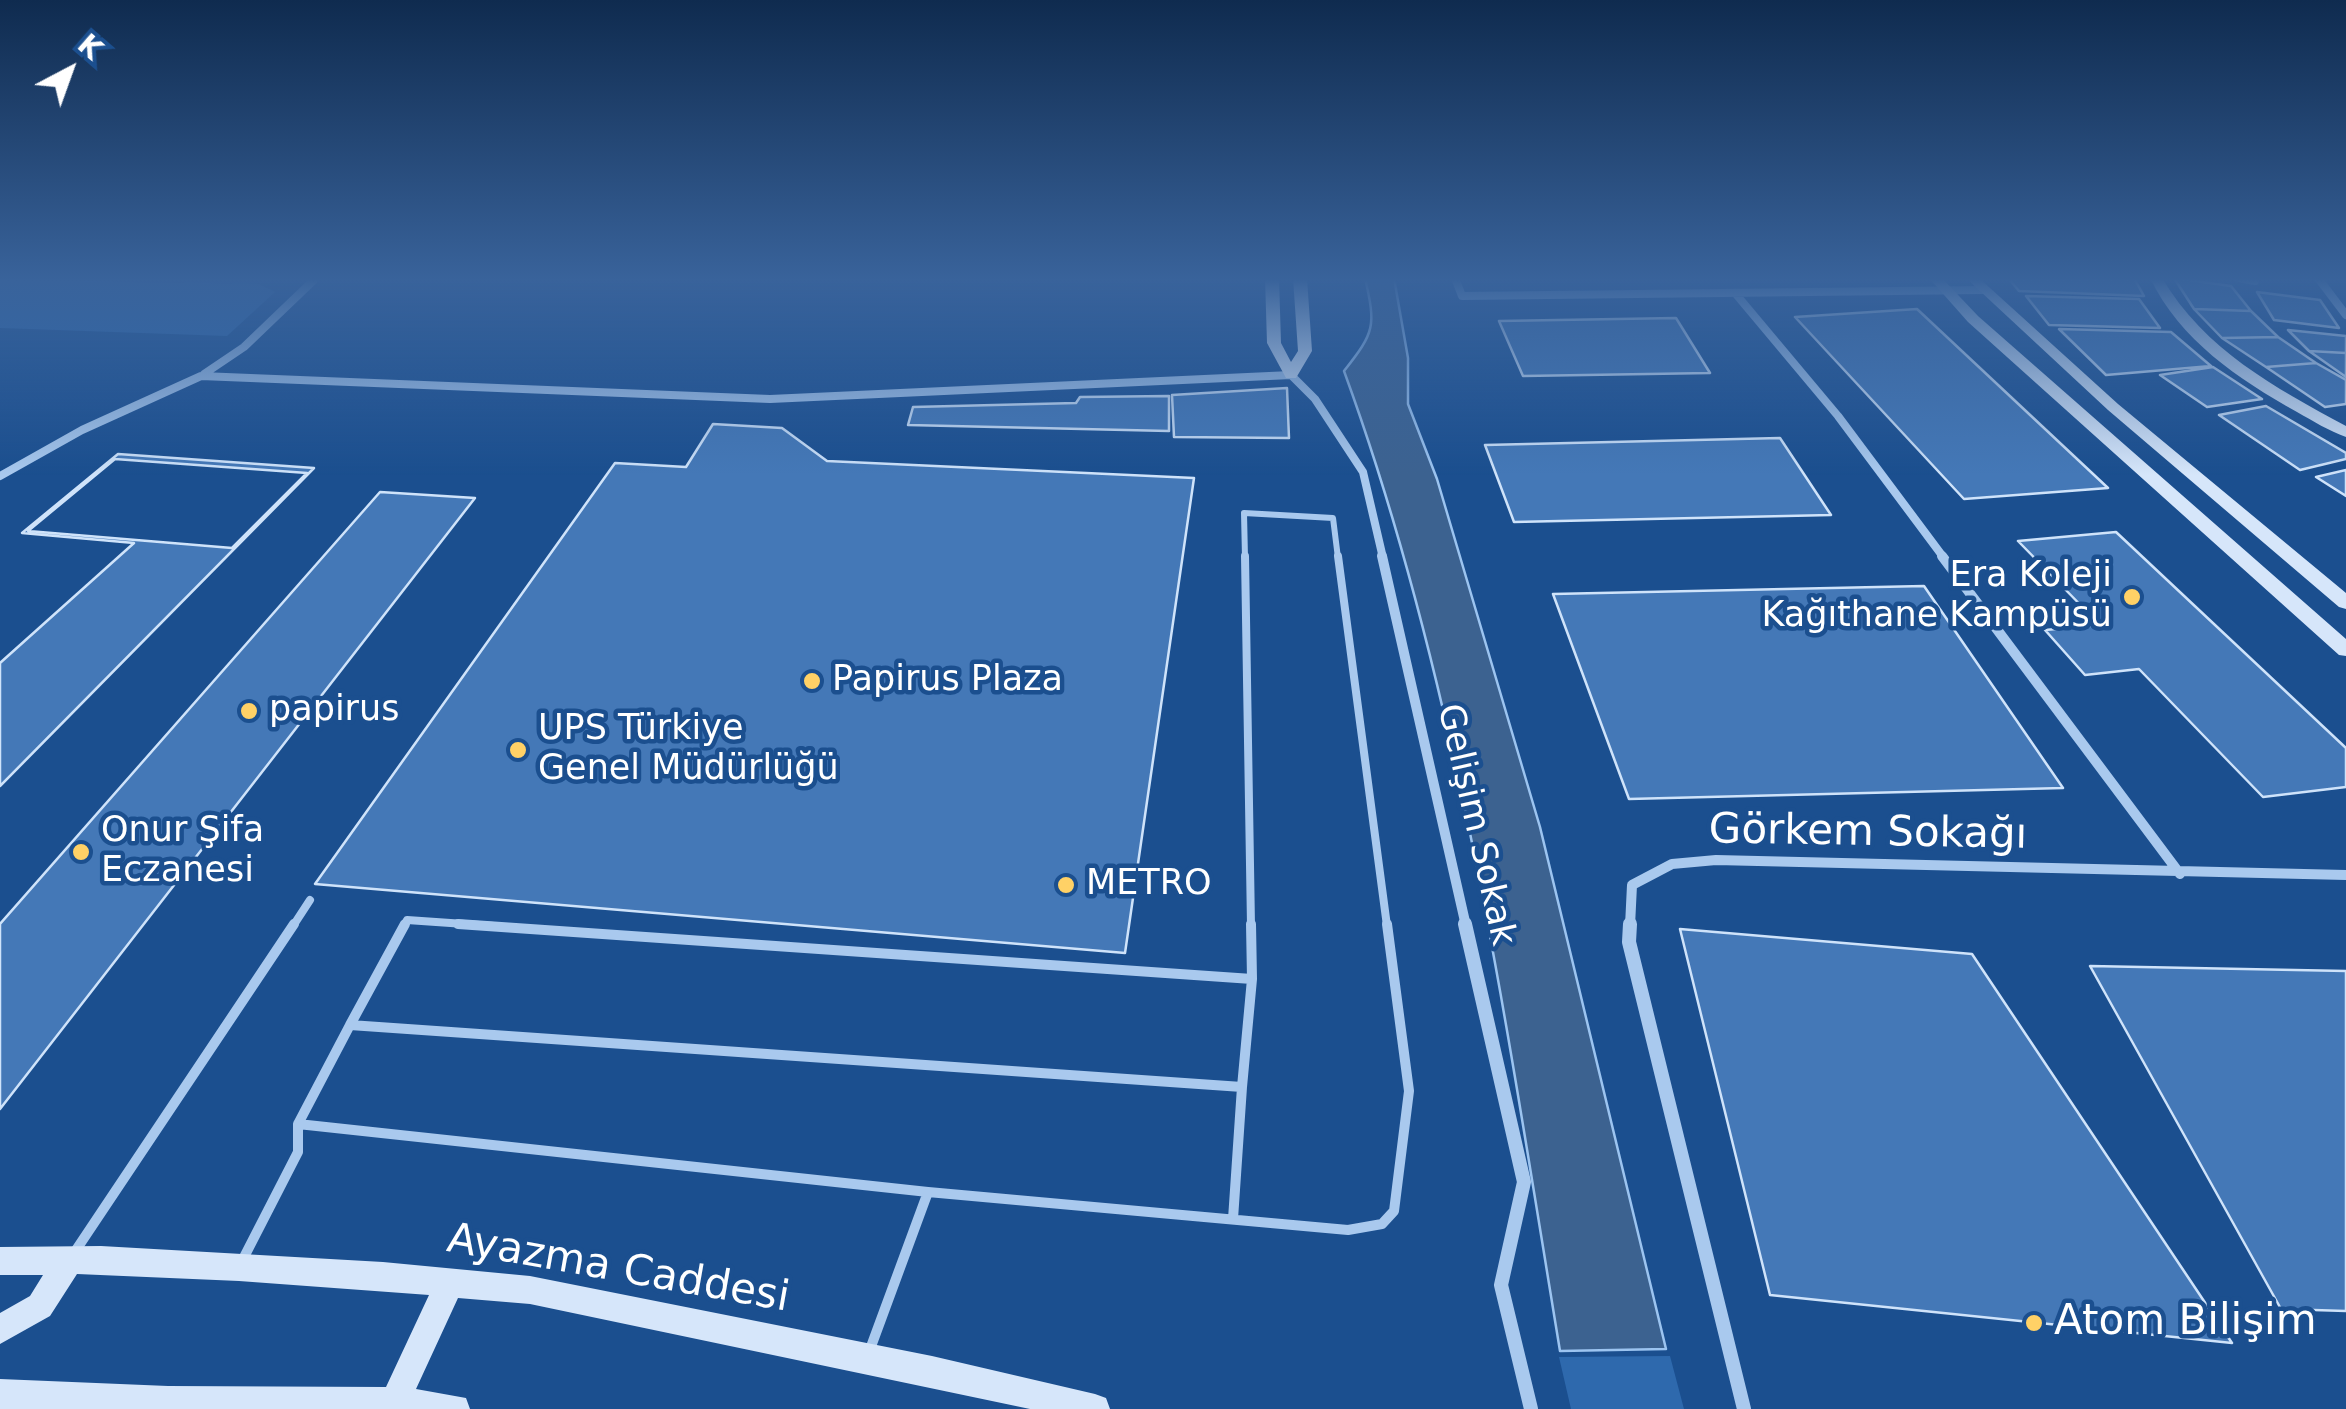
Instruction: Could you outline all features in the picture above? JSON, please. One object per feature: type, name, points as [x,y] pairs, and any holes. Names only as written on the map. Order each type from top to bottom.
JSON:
[{"type":"main road","name":"Gelişim Sokak","points":[[1274,344],[1291,375]]},
{"type":"main road","points":[[1291,375],[1305,351],[1305,344]]},
{"type":"main road","points":[[2000,344],[2346,650]]},
{"type":"main road","points":[[2043,344],[2346,603]]},
{"type":"main road","points":[[2207,344],[2346,432]]},
{"type":"main road","points":[[0,1329],[40,1306],[69,1260]]},
{"type":"main road","name":"Ayazma Caddesi","points":[[0,1261],[69,1260],[238,1268],[530,1290],[1095,1409]]},
{"type":"main road","points":[[394,1406],[450,1282]]},
{"type":"main road","points":[[0,1394],[456,1409]]},
{"type":"street","points":[[0,476],[82,430],[201,376],[248,344]]},
{"type":"street","points":[[1778,344],[1838,416],[2180,874]]},
{"type":"street","points":[[201,376],[770,400],[1291,375]]},
{"type":"street","name":"Gelişim Sokak","points":[[1291,375],[1315,399],[1363,472],[1377,530],[1524,1182],[1501,1285],[1532,1409]]},
{"type":"street","name":"Görkem Sokağı","points":[[1744,1409],[1629,942],[1632,884],[1672,864],[1716,860],[2180,874],[2346,874]]},
{"type":"lane","points":[[298,1124],[928,1192],[1232,1220],[1348,1230],[1382,1224],[1394,1211],[1409,1091],[1333,518],[1244,513],[1252,979],[1232,1220]]},
{"type":"lane","points":[[69,1260],[310,900]]},
{"type":"lane","points":[[238,1268],[298,1152],[298,1124],[407,920],[1252,979]]},
{"type":"lane","points":[[350,1025],[1242,1087]]},
{"type":"lane","points":[[866,1359],[928,1192]]},
{"type":"shaded area","points":[[1364,344],[1406,344],[1408,404],[1437,479],[1540,827],[1666,1349],[1560,1351],[1498,979],[1448,732],[1384,489],[1344,371]]},
{"type":"shaded area","points":[[1670,1356],[1684,1409],[1571,1409],[1559,1357]]},
{"type":"building","points":[[1509,344],[1692,344],[1710,373],[1523,376]]},
{"type":"building","points":[[1820,344],[1954,344],[2108,488],[1964,499]]},
{"type":"building","points":[[2074,344],[2185,344],[2211,366],[2106,375]]},
{"type":"building","points":[[2231,344],[2288,344],[2316,363],[2266,367]]},
{"type":"building","points":[[2302,344],[2346,344],[2346,353],[2309,351]]},
{"type":"building","points":[[2309,351],[2346,353],[2346,377]]},
{"type":"building","points":[[2316,363],[2346,380],[2346,404],[2325,407],[2266,367]]},
{"type":"building","points":[[2213,367],[2262,399],[2207,407],[2160,375]]},
{"type":"building","points":[[1287,388],[1289,438],[1174,437],[1172,395]]},
{"type":"building","points":[[1169,396],[1169,431],[908,425],[913,407],[1076,403],[1080,397]]},
{"type":"building","points":[[2266,406],[2346,453],[2346,459],[2300,470],[2219,415]]},
{"type":"building","name":"Papirus Plaza","points":[[713,424],[782,428],[827,461],[1194,478],[1125,953],[315,884],[615,463],[686,467]]},
{"type":"building","points":[[1780,438],[1831,515],[1514,522],[1485,445]]},
{"type":"building","points":[[118,454],[314,468],[0,786],[0,663],[134,543],[22,533]]},
{"type":"building","points":[[115,459],[307,473],[232,548],[28,531]]},
{"type":"building","points":[[2346,470],[2346,496],[2316,477]]},
{"type":"building","name":"papirus","points":[[380,492],[475,498],[0,1109],[0,924]]},
{"type":"building","points":[[2116,532],[2346,748],[2346,787],[2263,797],[2139,669],[2085,675],[2045,630],[2100,625],[2018,541]]},
{"type":"building","points":[[1924,586],[2063,788],[1629,799],[1553,594]]},
{"type":"building","points":[[1680,929],[1972,954],[2232,1343],[1770,1295]]},
{"type":"building","points":[[2090,966],[2346,971],[2346,1311],[2281,1309]]},
{"type":"place","name":"Era Koleji Kağıthane Kampüsü","points":[[2132,597]]},
{"type":"place","name":"Papirus Plaza","points":[[812,681]]},
{"type":"place","name":"papirus","points":[[249,711]]},
{"type":"place","name":"UPS Türkiye Genel Müdürlüğü","points":[[518,750]]},
{"type":"place","name":"Onur Şifa Eczanesi","points":[[81,852]]},
{"type":"place","name":"METRO","points":[[1066,885]]},
{"type":"place","name":"Atom Bilişim","points":[[2034,1323]]}]
